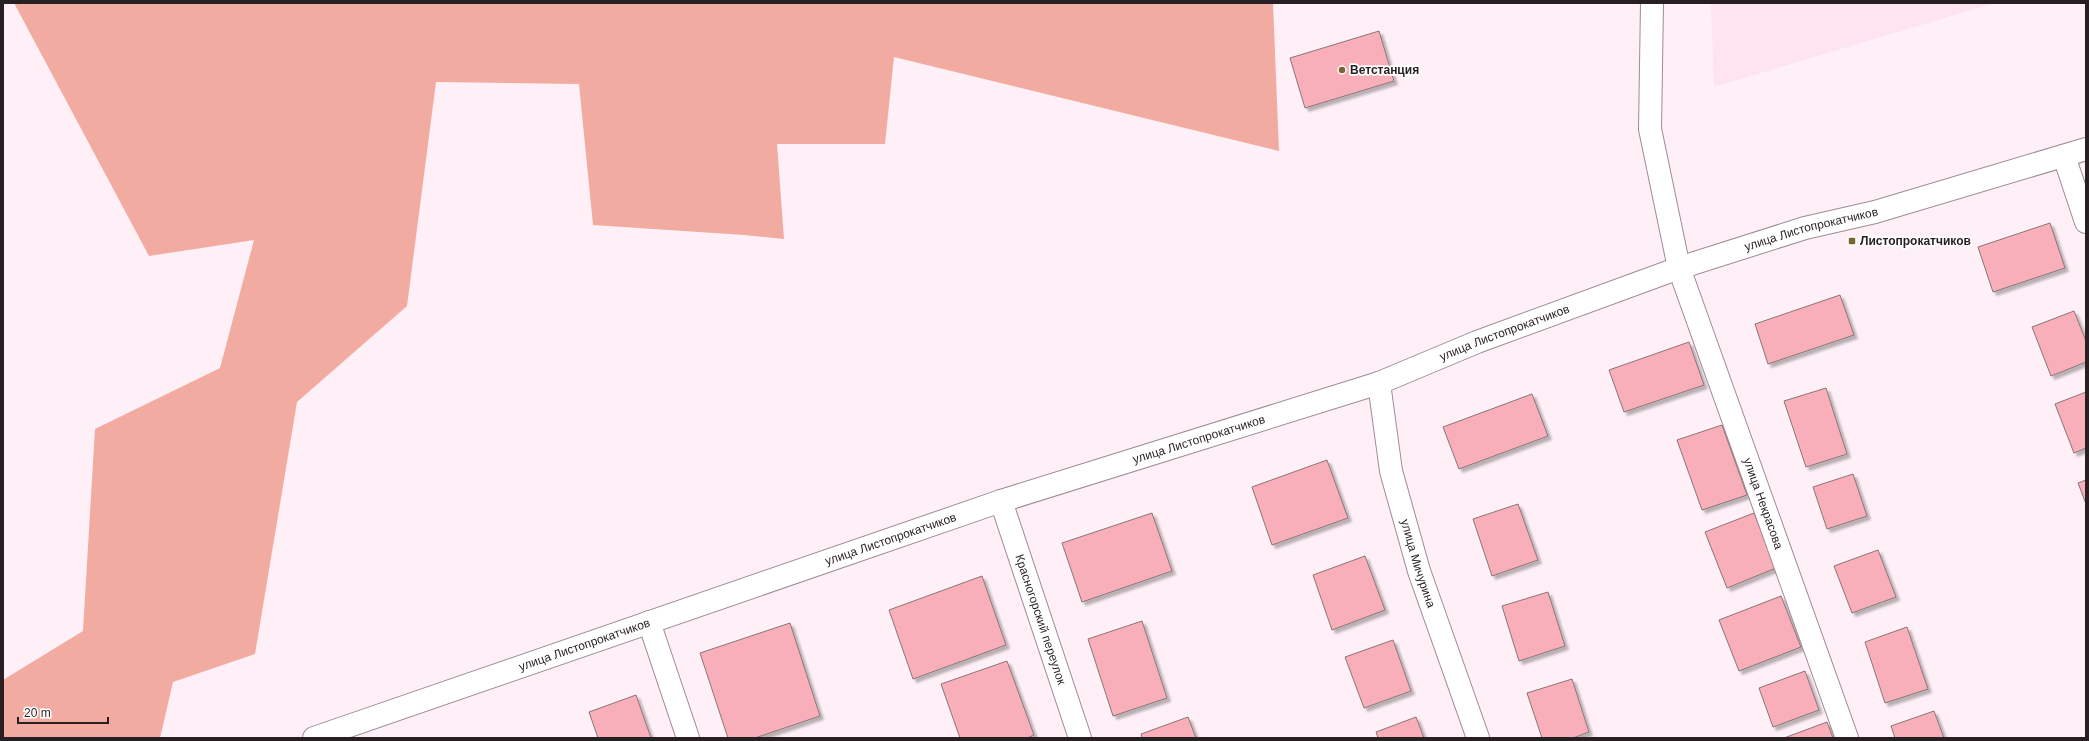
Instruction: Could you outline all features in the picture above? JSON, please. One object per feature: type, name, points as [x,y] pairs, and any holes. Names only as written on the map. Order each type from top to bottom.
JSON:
[{"type":"street","name":"улица Некрасова","points":[[1652,3],[1650,129],[1679,268],[1847,738]]},
{"type":"street","name":"улица Листопрокатчиков","points":[[314,738],[1001,501],[1379,383],[1477,342],[1679,268],[1805,228],[1875,212],[2086,149]]},
{"type":"street","points":[[2064,156],[2086,222]]},
{"type":"street","name":"улица Мичурина","points":[[1379,383],[1391,471],[1419,571],[1478,738]]},
{"type":"street","name":"Красногорский переулок","points":[[1001,501],[1080,738]]},
{"type":"street","points":[[649,622],[688,738]]},
{"type":"shaded area","points":[[14,3],[1273,3],[1279,151],[894,57],[885,144],[777,144],[784,239],[593,225],[579,84],[436,82],[407,306],[297,402],[255,654],[173,682],[160,738],[3,738],[3,680],[83,631],[95,429],[220,368],[254,240],[149,256]]},
{"type":"shaded area","points":[[1711,3],[1995,3],[1714,87]]},
{"type":"building","name":"Ветстанция","points":[[1379,31],[1394,81],[1305,108],[1290,58]]},
{"type":"building","points":[[2050,223],[2065,268],[1993,292],[1978,247]]},
{"type":"building","points":[[1840,295],[1854,335],[1768,364],[1755,324]]},
{"type":"building","points":[[2074,311],[2086,341],[2086,362],[2051,376],[2032,327]]},
{"type":"building","points":[[1689,342],[1704,385],[1624,412],[1609,370]]},
{"type":"building","points":[[1826,388],[1847,454],[1806,467],[1784,401]]},
{"type":"building","points":[[2086,392],[2086,448],[2074,453],[2055,404]]},
{"type":"building","points":[[1532,394],[1548,436],[1459,469],[1443,427]]},
{"type":"building","points":[[1722,425],[1747,495],[1702,510],[1677,440]]},
{"type":"building","points":[[1327,460],[1348,518],[1272,545],[1252,487]]},
{"type":"building","points":[[1853,474],[1867,516],[1827,529],[1813,487]]},
{"type":"building","points":[[2086,480],[2086,504],[2078,483]]},
{"type":"building","points":[[1518,504],[1538,560],[1492,576],[1473,519]]},
{"type":"building","points":[[1152,513],[1172,571],[1082,602],[1062,543]]},
{"type":"building","points":[[1754,513],[1776,568],[1727,588],[1705,532]]},
{"type":"building","points":[[1878,550],[1896,597],[1852,613],[1834,566]]},
{"type":"building","points":[[1365,556],[1385,610],[1332,630],[1313,575]]},
{"type":"building","points":[[982,576],[1006,645],[913,679],[889,610]]},
{"type":"building","points":[[1548,592],[1565,646],[1519,661],[1502,606]]},
{"type":"building","points":[[1781,596],[1801,647],[1739,671],[1719,620]]},
{"type":"building","points":[[1142,621],[1167,698],[1113,716],[1088,639]]},
{"type":"building","points":[[790,623],[820,716],[755,738],[728,738],[700,653]]},
{"type":"building","points":[[1907,627],[1928,689],[1885,703],[1865,642]]},
{"type":"building","points":[[1393,640],[1411,691],[1364,708],[1345,657]]},
{"type":"building","points":[[1007,661],[1034,735],[1027,738],[960,738],[941,684]]},
{"type":"building","points":[[1805,671],[1819,710],[1773,727],[1759,688]]},
{"type":"building","points":[[1572,679],[1589,732],[1573,738],[1542,738],[1527,693]]},
{"type":"building","points":[[636,695],[651,738],[598,738],[589,712]]},
{"type":"building","points":[[1934,711],[1944,738],[1895,738],[1891,726]]},
{"type":"building","points":[[1188,717],[1196,738],[1142,738],[1141,734]]},
{"type":"building","points":[[1416,717],[1424,738],[1378,738],[1376,732]]},
{"type":"building","points":[[1827,722],[1833,738],[1784,738]]},
{"type":"place","name":"Ветстанция","points":[[1342,70]]},
{"type":"place","name":"Листопрокатчиков","points":[[1852,241]]}]
